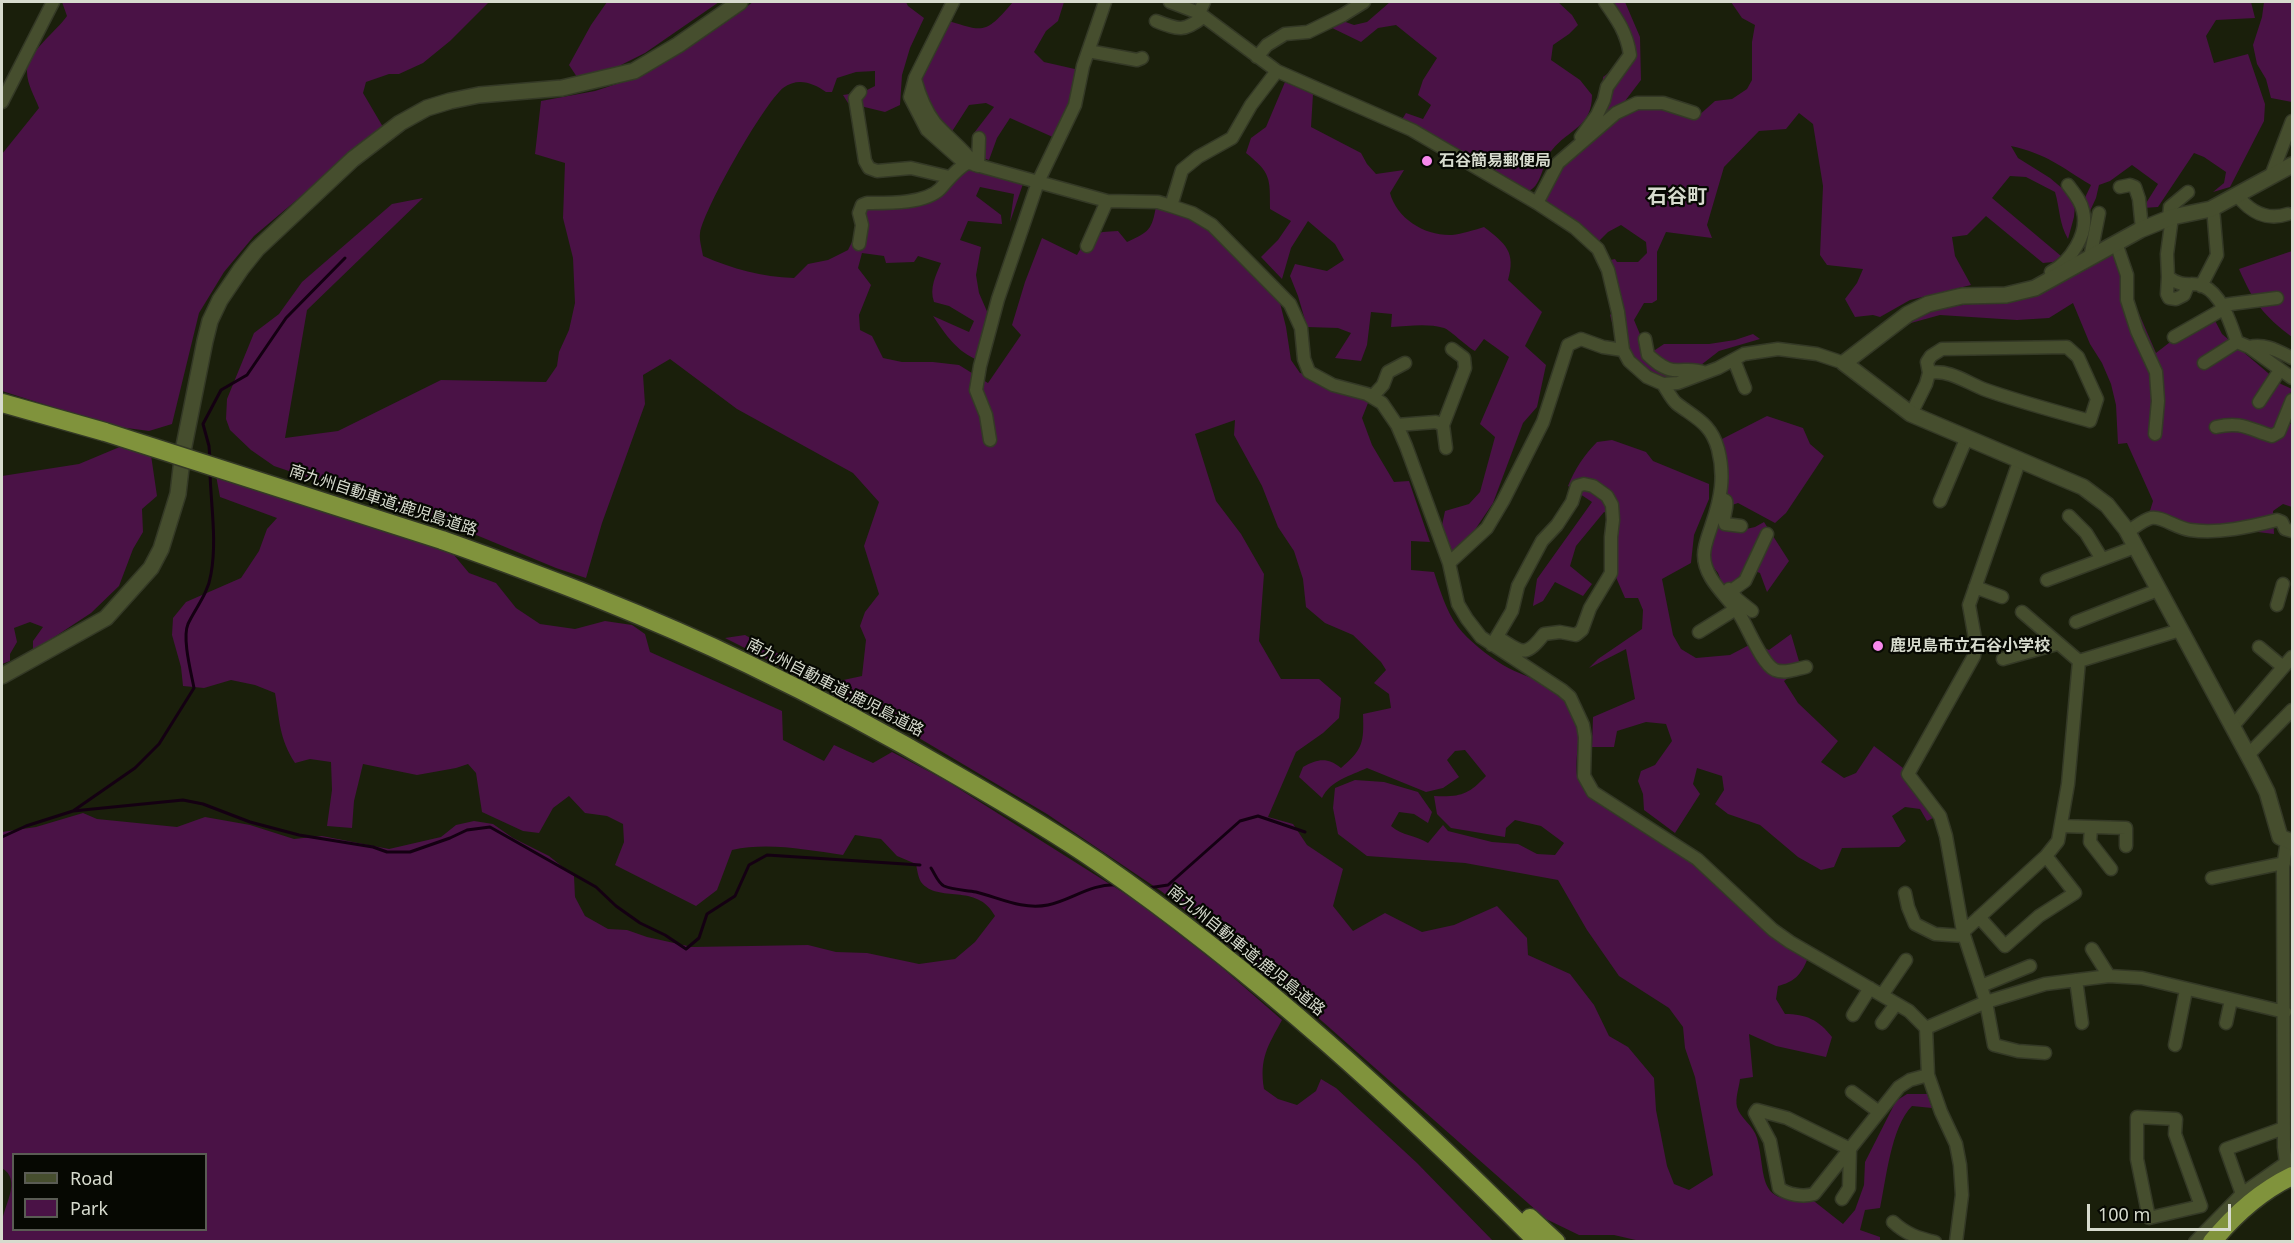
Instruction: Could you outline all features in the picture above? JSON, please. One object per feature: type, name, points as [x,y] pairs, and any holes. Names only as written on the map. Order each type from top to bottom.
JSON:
[{"type":"highway","name":"南九州自動車道;鹿児島道路","points":[[2,403],[105,432],[442,540],[538,574],[653,621],[747,663],[884,734],[1022,813],[1098,862],[1206,942],[1361,1072],[1533,1238]]},
{"type":"highway","points":[[1361,1072],[1441,1139],[1556,1242]]},
{"type":"highway","points":[[2212,1242],[2248,1204],[2292,1176]]},
{"type":"street","points":[[2,102],[53,2]]},
{"type":"street","points":[[2,676],[105,618],[151,568],[161,549],[178,494],[183,451],[205,341],[210,321],[220,300],[257,249],[353,159],[400,123],[427,108],[450,100],[478,95],[562,88],[634,71],[678,45],[740,2]]},
{"type":"street","points":[[953,2],[915,78],[910,97],[927,130],[962,161],[1107,201],[1158,202],[1192,213],[1212,225],[1290,304],[1300,328],[1304,359],[1309,372],[1333,385],[1372,397],[1382,403],[1397,425],[1449,563],[1458,604],[1481,637],[1522,652],[1530,650],[1544,634],[1560,632],[1576,634],[1582,630],[1590,608],[1611,573],[1613,563],[1612,505],[1607,496],[1593,486],[1584,484],[1577,486],[1572,502],[1542,541],[1518,585],[1512,611],[1494,641]]},
{"type":"street","points":[[990,440],[986,415],[976,390],[980,366],[998,299],[1038,183],[1075,105],[1088,51],[1105,2]]},
{"type":"street","points":[[1170,2],[1202,11],[1277,71],[1412,130],[1537,202],[1575,228],[1598,249],[1613,288],[1623,350],[1636,368],[1647,377],[1663,384],[1678,383],[1744,354],[1778,349],[1817,354],[1844,363],[1911,414],[2020,459],[2095,495],[2117,516],[2248,755],[2266,792],[2280,837],[2290,841],[2284,863],[2286,1163],[2242,1194],[2195,1242]]},
{"type":"street","points":[[1257,57],[1267,45],[1285,34],[1308,33],[1364,2]]},
{"type":"street","points":[[1573,148],[1597,115],[1607,87],[1630,55],[1628,40],[1620,23],[1605,2]]},
{"type":"street","points":[[1156,21],[1176,29],[1189,28],[1202,11]]},
{"type":"street","points":[[1088,51],[1137,60],[1142,58]]},
{"type":"street","points":[[1171,206],[1182,170],[1198,157],[1232,138],[1251,105],[1277,71]]},
{"type":"street","points":[[860,92],[855,98],[865,161],[869,168],[877,171],[911,168],[949,177]]},
{"type":"street","points":[[1537,202],[1558,163],[1616,113],[1637,103],[1663,103],[1694,113]]},
{"type":"street","points":[[2271,176],[2292,121]]},
{"type":"street","points":[[859,244],[862,225],[859,213],[862,205],[920,200],[930,197],[949,177],[973,164],[979,138]]},
{"type":"street","points":[[1844,363],[1908,314],[1928,304],[1962,296],[2006,295],[2031,289],[2142,229],[2171,218],[2213,208],[2292,165]]},
{"type":"street","points":[[2031,289],[2035,279],[2061,266],[2072,254],[2080,237],[2084,217],[2083,209],[2079,199],[2068,185]]},
{"type":"street","points":[[2120,187],[2130,185],[2135,187],[2139,199],[2142,229]]},
{"type":"street","points":[[2188,192],[2170,207],[2168,277],[2175,282],[2204,286],[2252,343],[2280,370],[2292,378]]},
{"type":"street","points":[[2237,195],[2244,204],[2261,215],[2271,218],[2288,214]]},
{"type":"street","points":[[1087,246],[1107,201]]},
{"type":"street","points":[[2201,286],[2217,255],[2213,208]]},
{"type":"street","points":[[2090,258],[2099,213]]},
{"type":"street","points":[[2116,243],[2127,275],[2127,300],[2137,331],[2156,372],[2158,401],[2156,434]]},
{"type":"street","points":[[2174,337],[2224,307],[2277,298]]},
{"type":"street","points":[[1449,563],[1487,528],[1503,501],[1543,422],[1568,345],[1581,339],[1603,347],[1623,350]]},
{"type":"street","points":[[1645,339],[1648,355],[1662,366],[1671,370],[1689,369],[1704,373]]},
{"type":"street","points":[[2204,363],[2252,343],[2274,349],[2292,358]]},
{"type":"street","points":[[1911,414],[1926,384],[1929,373],[1927,362],[1931,356],[1942,350],[2067,348],[2078,357],[2097,399],[2090,421],[1985,390],[1950,373],[1938,371],[1929,373]]},
{"type":"street","points":[[1446,448],[1443,425],[1465,368],[1464,358],[1452,349]]},
{"type":"street","points":[[1734,360],[1745,388]]},
{"type":"street","points":[[1372,397],[1383,385],[1388,372],[1405,363]]},
{"type":"street","points":[[2259,402],[2280,370]]},
{"type":"street","points":[[1663,384],[1675,401],[1699,417],[1712,434],[1717,446],[1723,473],[1720,498],[1705,546],[1704,558],[1712,577],[1752,634],[1766,663],[1774,670],[1783,672],[1806,667]]},
{"type":"street","points":[[2216,427],[2239,424],[2272,436],[2279,432],[2292,400]]},
{"type":"street","points":[[1397,425],[1436,422],[1443,425]]},
{"type":"street","points":[[1940,501],[1967,437]]},
{"type":"street","points":[[2020,459],[1969,605],[1976,645],[1974,656],[1908,774],[1940,816],[1946,836],[1964,934],[1986,1002],[1994,1045],[2018,1051],[2045,1053]]},
{"type":"street","points":[[1720,498],[1726,501],[1727,505],[1723,520],[1725,524],[1741,526]]},
{"type":"street","points":[[2069,516],[2086,533],[2102,559]]},
{"type":"street","points":[[2127,532],[2149,518],[2160,518],[2177,528],[2192,530],[2226,530],[2277,520],[2282,522],[2285,529],[2292,531]]},
{"type":"street","points":[[1731,591],[1745,581],[1767,534]]},
{"type":"street","points":[[2047,580],[2135,547]]},
{"type":"street","points":[[1712,577],[1719,578],[1752,611]]},
{"type":"street","points":[[2277,605],[2283,584]]},
{"type":"street","points":[[1975,587],[2002,597]]},
{"type":"street","points":[[2076,622],[2158,590]]},
{"type":"street","points":[[1699,632],[1736,609]]},
{"type":"street","points":[[2022,612],[2079,661]]},
{"type":"street","points":[[2079,661],[2180,630]]},
{"type":"street","points":[[1494,641],[1570,697],[1586,737],[1584,776],[1593,792],[1696,859],[1773,930],[1909,1011],[1926,1028],[1928,1075],[1941,1112],[1956,1144],[1960,1165],[1962,1195],[1956,1242]]},
{"type":"street","points":[[2003,659],[2057,644]]},
{"type":"street","points":[[2259,647],[2283,667]]},
{"type":"street","points":[[2232,726],[2292,657]]},
{"type":"street","points":[[1905,893],[1915,924],[1935,934],[1964,934],[2058,842],[2068,784],[2079,661]]},
{"type":"street","points":[[2248,755],[2292,710]]},
{"type":"street","points":[[2061,826],[2126,828],[2126,846]]},
{"type":"street","points":[[2091,827],[2090,842],[2111,868]]},
{"type":"street","points":[[1979,917],[2005,946],[2038,916],[2075,893],[2046,856]]},
{"type":"street","points":[[2212,879],[2284,863]]},
{"type":"street","points":[[2092,949],[2109,976]]},
{"type":"street","points":[[1882,995],[1906,960]]},
{"type":"street","points":[[1981,986],[2030,966]]},
{"type":"street","points":[[1926,1028],[1986,1002],[2045,984],[2109,976],[2142,978],[2285,1012]]},
{"type":"street","points":[[2076,980],[2082,1023]]},
{"type":"street","points":[[1853,1015],[1870,988]]},
{"type":"street","points":[[2175,1045],[2186,990]]},
{"type":"street","points":[[2226,1023],[2231,1000]]},
{"type":"street","points":[[1882,1023],[1896,1004]]},
{"type":"street","points":[[1850,1149],[1787,1118],[1757,1110],[1755,1113],[1770,1140],[1779,1188],[1783,1192],[1805,1196],[1814,1194],[1850,1149],[1899,1087],[1910,1080],[1928,1075]]},
{"type":"street","points":[[1852,1092],[1879,1112]]},
{"type":"street","points":[[2201,1206],[2175,1134],[2176,1119],[2137,1118],[2137,1158],[2149,1218],[2201,1206],[2222,1214]]},
{"type":"street","points":[[2242,1194],[2226,1149],[2284,1128]]},
{"type":"street","points":[[1842,1199],[1849,1188],[1850,1149]]},
{"type":"street","points":[[1893,1222],[1902,1231],[1935,1242]]},
{"type":"green space","points":[[62,2],[489,2],[450,41],[423,63],[399,74],[389,74],[366,82],[363,93],[383,127],[254,236],[224,272],[199,313],[172,424],[149,431],[112,426],[2,391],[2,154],[39,108],[28,81],[28,65],[36,50],[67,16]]},
{"type":"green space","points":[[607,2],[719,2],[645,53],[613,69],[577,77],[569,65],[591,25]]},
{"type":"green space","points":[[753,2],[906,2],[924,18],[910,48],[902,75],[900,105],[885,112],[848,103],[843,95],[863,92],[875,86],[875,71],[856,72],[837,78],[832,92],[800,82],[783,88],[749,134],[712,202],[700,233],[703,256],[748,271],[794,278],[808,264],[828,260],[848,250],[858,230],[862,207],[929,192],[970,165],[1024,181],[1010,222],[1014,194],[980,187],[976,196],[1001,215],[1002,224],[968,221],[960,240],[981,247],[976,275],[979,293],[989,316],[978,360],[958,347],[933,316],[969,332],[974,321],[949,306],[934,302],[933,287],[941,263],[918,256],[914,262],[886,263],[884,256],[862,253],[858,268],[871,285],[859,315],[860,330],[872,336],[883,358],[902,362],[959,365],[988,383],[1021,335],[1012,325],[1042,238],[1077,255],[1089,238],[1098,233],[1118,231],[1127,242],[1145,233],[1151,225],[1156,206],[1169,208],[1213,228],[1239,262],[1278,295],[1291,360],[1300,373],[1337,381],[1364,392],[1368,403],[1362,418],[1372,445],[1394,482],[1409,481],[1430,542],[1411,541],[1411,570],[1434,572],[1450,614],[1467,637],[1503,665],[1553,689],[1561,695],[1576,716],[1579,729],[1578,780],[1713,870],[1751,919],[1807,960],[1796,977],[1778,986],[1776,999],[1785,1014],[1812,1019],[1827,1031],[1832,1037],[1826,1057],[1776,1046],[1749,1034],[1753,1077],[1740,1079],[1737,1097],[1737,1107],[1757,1138],[1764,1175],[1772,1192],[1780,1197],[1792,1199],[1810,1198],[1843,1224],[1855,1210],[1864,1185],[1865,1162],[1896,1101],[1907,1094],[1927,1094],[1932,1108],[1912,1106],[1899,1127],[1890,1154],[1880,1208],[1865,1210],[1860,1230],[1880,1237],[1880,1241],[1640,1241],[1614,1235],[1579,1235],[1546,1219],[1297,999],[1161,891],[1047,814],[892,722],[725,638],[745,635],[834,682],[862,676],[866,640],[860,626],[865,612],[879,594],[864,546],[879,502],[853,473],[737,409],[670,359],[643,375],[645,404],[602,523],[586,578],[469,532],[274,466],[251,450],[230,430],[226,419],[227,399],[254,333],[279,314],[302,282],[392,204],[423,198],[307,310],[285,438],[338,431],[441,380],[546,382],[557,366],[559,352],[569,330],[575,303],[573,258],[563,218],[565,163],[535,154],[541,101],[595,91],[635,78],[726,22]],"holes":[[[1235,420],[1234,435],[1262,486],[1278,527],[1294,551],[1303,579],[1306,607],[1325,623],[1353,635],[1381,662],[1386,670],[1374,683],[1389,694],[1391,708],[1363,714],[1361,745],[1354,756],[1341,768],[1327,761],[1313,762],[1303,767],[1299,777],[1322,798],[1330,787],[1367,768],[1426,792],[1443,788],[1459,777],[1447,760],[1455,751],[1465,750],[1486,776],[1463,794],[1434,796],[1437,814],[1451,828],[1505,837],[1506,828],[1515,820],[1541,826],[1564,843],[1555,855],[1537,854],[1518,844],[1492,842],[1448,831],[1443,825],[1428,843],[1391,826],[1399,812],[1414,814],[1428,823],[1432,812],[1418,792],[1384,782],[1355,780],[1335,788],[1333,808],[1338,834],[1367,856],[1465,863],[1558,880],[1587,930],[1619,976],[1669,1008],[1683,1027],[1685,1048],[1695,1077],[1713,1175],[1689,1190],[1674,1184],[1667,1166],[1656,1110],[1654,1078],[1628,1047],[1609,1036],[1594,1005],[1570,974],[1528,955],[1527,938],[1497,906],[1454,925],[1422,932],[1385,913],[1353,931],[1333,906],[1343,869],[1307,845],[1293,824],[1268,817],[1296,752],[1323,733],[1339,718],[1341,698],[1319,679],[1281,679],[1259,641],[1264,574],[1241,534],[1216,501],[1195,434]]]},
{"type":"green space","points":[[1013,2],[1064,2],[1058,21],[1046,31],[1034,52],[1044,62],[1088,72],[1076,107],[1055,138],[1010,118],[997,138],[989,160],[971,154],[974,133],[994,107],[986,103],[969,105],[951,133],[920,103],[915,67],[926,41],[942,19],[982,28],[995,21]]},
{"type":"green space","points":[[1390,2],[1558,2],[1572,15],[1578,25],[1553,45],[1551,60],[1580,80],[1592,95],[1591,106],[1584,121],[1552,150],[1534,188],[1529,191],[1401,121],[1406,113],[1423,119],[1431,105],[1418,95],[1423,80],[1437,58],[1396,25],[1378,28],[1361,42],[1328,26],[1340,20],[1354,25],[1367,22]]},
{"type":"green space","points":[[1600,2],[1625,2],[1640,37],[1641,80],[1625,101],[1584,135],[1601,99],[1603,77],[1624,62],[1624,37]]},
{"type":"green space","points":[[1731,2],[2251,2],[2255,18],[2216,20],[2206,36],[2214,63],[2248,54],[2265,104],[2264,121],[2230,187],[2213,192],[2224,183],[2226,172],[2194,153],[2158,207],[2143,208],[2158,184],[2132,165],[2110,181],[2099,185],[2096,198],[2079,235],[2082,204],[2091,185],[2044,157],[2011,146],[2018,158],[2063,189],[2075,206],[2068,239],[2061,222],[2055,192],[2026,177],[2010,176],[1992,198],[2061,256],[2053,262],[2043,263],[1986,216],[1967,235],[1952,237],[1955,256],[1971,285],[1910,300],[1880,317],[1873,315],[1855,317],[1845,299],[1857,283],[1863,269],[1827,265],[1820,255],[1823,186],[1813,124],[1799,113],[1786,129],[1759,131],[1724,167],[1707,225],[1712,238],[1666,232],[1657,252],[1657,300],[1644,303],[1634,320],[1647,351],[1655,350],[1664,344],[1709,344],[1735,340],[1753,334],[1760,339],[1719,351],[1692,372],[1658,379],[1619,349],[1610,315],[1618,307],[1606,261],[1615,259],[1617,262],[1638,262],[1647,253],[1646,242],[1621,225],[1608,232],[1595,245],[1542,200],[1563,164],[1618,114],[1648,104],[1697,117],[1715,101],[1732,99],[1747,89],[1752,80],[1752,42],[1755,25],[1742,18]]},
{"type":"green space","points":[[2264,2],[2292,2],[2292,102],[2271,98],[2266,79],[2257,64],[2253,45]]},
{"type":"green space","points":[[1285,82],[1313,94],[1311,127],[1361,153],[1376,174],[1404,170],[1390,193],[1399,211],[1414,224],[1442,235],[1464,233],[1484,227],[1498,239],[1510,255],[1508,280],[1542,312],[1525,346],[1546,365],[1537,407],[1523,423],[1493,503],[1468,540],[1452,551],[1441,530],[1445,511],[1469,504],[1480,492],[1495,437],[1480,424],[1509,357],[1484,339],[1475,351],[1444,328],[1425,325],[1391,327],[1392,314],[1371,312],[1367,345],[1361,361],[1335,358],[1351,333],[1338,328],[1307,327],[1290,276],[1295,264],[1327,271],[1344,260],[1335,244],[1308,221],[1291,248],[1282,279],[1261,257],[1278,240],[1291,221],[1270,209],[1270,190],[1265,171],[1246,153],[1251,138],[1266,127]]},
{"type":"green space","points":[[2122,242],[2127,286],[2156,353],[2210,311],[2222,334],[2281,384],[2292,389],[2282,417],[2292,425],[2292,507],[2283,504],[2273,511],[2274,534],[2160,520],[2149,514],[2153,501],[2127,443],[2118,444],[2116,405],[2111,384],[2090,344],[2073,303],[2049,318],[2017,320],[1940,315],[1911,323],[1863,353],[1887,329],[1936,308],[1990,302]]},
{"type":"green space","points":[[2292,251],[2292,337],[2260,307],[2239,269]]},
{"type":"green space","points":[[1767,416],[1803,428],[1810,444],[1824,456],[1786,513],[1775,523],[1738,503],[1729,506],[1727,518],[1742,530],[1764,522],[1789,561],[1767,592],[1760,573],[1750,569],[1725,591],[1718,573],[1706,558],[1716,500],[1715,469],[1722,439]]},
{"type":"green space","points":[[1612,440],[1646,452],[1653,461],[1709,484],[1709,499],[1694,535],[1691,563],[1662,579],[1673,635],[1681,649],[1696,658],[1730,655],[1753,643],[1769,650],[1791,634],[1801,668],[1784,681],[1798,703],[1838,741],[1821,762],[1844,778],[1856,773],[1874,746],[1903,768],[1935,817],[1927,821],[1920,809],[1905,807],[1892,816],[1906,841],[1899,847],[1842,848],[1834,867],[1821,870],[1798,857],[1760,825],[1728,814],[1715,804],[1724,790],[1722,776],[1697,768],[1693,784],[1700,794],[1675,833],[1644,810],[1643,794],[1638,781],[1641,771],[1655,765],[1672,741],[1666,724],[1646,722],[1617,731],[1614,747],[1592,747],[1593,717],[1635,699],[1626,649],[1589,668],[1598,659],[1642,629],[1643,610],[1638,598],[1625,598],[1615,575],[1612,515],[1604,512],[1576,546],[1570,566],[1592,584],[1583,596],[1555,582],[1543,601],[1533,606],[1537,579],[1592,502],[1568,486],[1584,457],[1597,442]]},
{"type":"green space","points":[[122,446],[151,455],[157,496],[142,509],[143,532],[133,549],[119,586],[91,613],[33,651],[33,641],[43,627],[30,622],[14,628],[17,642],[10,654],[10,661],[2,664],[2,476],[79,464]]},
{"type":"green space","points":[[215,470],[393,530],[454,555],[469,573],[496,583],[516,608],[540,624],[575,629],[605,621],[632,625],[645,634],[650,652],[782,711],[783,740],[824,761],[834,745],[873,763],[892,752],[945,780],[1135,900],[1220,966],[1282,1020],[1264,1060],[1264,1089],[1278,1099],[1297,1105],[1316,1091],[1321,1079],[1336,1088],[1417,1163],[1493,1241],[2,1241],[3,1215],[10,1193],[11,1179],[2,1168],[2,832],[36,827],[83,813],[97,819],[177,827],[205,817],[250,825],[294,839],[322,836],[389,849],[441,837],[456,825],[474,821],[493,824],[513,838],[549,856],[574,876],[575,897],[585,916],[608,929],[627,930],[692,947],[808,945],[836,952],[867,953],[919,964],[955,959],[975,942],[995,916],[978,899],[937,892],[928,888],[920,880],[916,864],[897,856],[881,839],[855,835],[843,855],[774,847],[732,850],[717,890],[696,906],[615,865],[624,842],[623,824],[607,816],[585,813],[569,796],[553,808],[539,833],[523,831],[482,812],[476,773],[468,764],[417,775],[363,764],[354,801],[352,828],[327,826],[332,790],[331,762],[310,759],[295,763],[283,738],[275,693],[255,685],[231,680],[204,688],[183,686],[181,667],[172,635],[173,618],[186,602],[241,578],[259,551],[267,529],[277,518],[220,497]]},
{"type":"waterway","points":[[210,460],[203,424],[221,390],[247,375],[286,318],[345,258]]},
{"type":"waterway","points":[[2,837],[26,826],[73,811],[135,768],[159,744],[194,688],[186,630],[207,588],[213,562],[214,536],[210,473]]},
{"type":"waterway","points":[[73,811],[183,800],[203,804],[250,822],[299,835],[373,847],[387,852],[410,852],[467,830],[490,827],[596,887],[616,906],[640,923],[665,935],[686,949],[699,938],[707,914],[735,896],[749,865],[767,855],[920,865]]},
{"type":"waterway","points":[[1148,888],[1168,885],[1240,821],[1258,816],[1305,832]]},
{"type":"waterway","points":[[931,868],[938,881],[944,886],[1029,906],[1057,903],[1090,889],[1118,885]]},
{"type":"place","name":"石谷簡易郵便局","points":[[1427,161]]},
{"type":"place","name":"鹿児島市立石谷小学校","points":[[1878,646]]},
{"type":"district","name":"石谷町","points":[[1677,197]]}]
